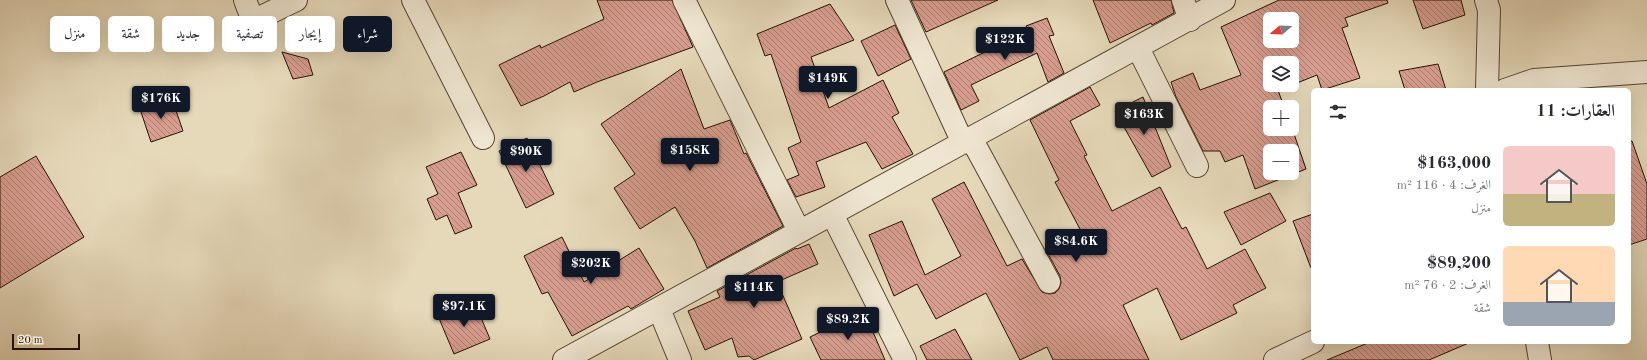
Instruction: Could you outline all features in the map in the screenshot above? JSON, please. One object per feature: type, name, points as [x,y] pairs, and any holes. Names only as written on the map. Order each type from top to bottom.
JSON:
[{"type":"street","points":[[245,0],[253,21],[296,0]]},
{"type":"street","points":[[413,0],[483,138]]},
{"type":"street","points":[[684,0],[799,231]]},
{"type":"street","points":[[897,0],[967,141],[1049,282]]},
{"type":"street","points":[[564,360],[1138,48],[1187,10],[1224,0]]},
{"type":"street","points":[[1486,0],[1489,10],[1487,88]]},
{"type":"street","points":[[1138,48],[1197,166]]},
{"type":"street","points":[[1511,88],[1534,80],[1647,72]]},
{"type":"street","points":[[832,214],[904,360]]},
{"type":"street","points":[[659,309],[680,360]]},
{"type":"street","points":[[1275,360],[1311,343]]},
{"type":"street","points":[[1537,344],[1540,360]]},
{"type":"building","points":[[597,0],[672,0],[693,47],[597,82],[574,92],[570,82],[521,106],[499,65],[540,45],[541,48],[604,19]]},
{"type":"building","points":[[911,0],[998,0],[926,32]]},
{"type":"building","points":[[1093,0],[1171,0],[1174,13],[1152,25],[1151,23],[1110,43]]},
{"type":"building","points":[[1279,0],[1387,0],[1388,3],[1345,18],[1348,26],[1342,28],[1360,78],[1328,88],[1321,88],[1317,75],[1299,82],[1299,56],[1263,56],[1263,92],[1279,92],[1282,100],[1263,100],[1263,136],[1295,136],[1297,144],[1263,144],[1263,180],[1278,180],[1255,189],[1243,155],[1225,162],[1220,151],[1203,151],[1176,97],[1171,82],[1193,73],[1200,90],[1241,75],[1221,27]]},
{"type":"building","points":[[1413,0],[1461,0],[1465,15],[1423,29]]},
{"type":"building","points":[[830,4],[854,40],[811,57],[829,108],[883,80],[899,113],[892,117],[913,154],[882,169],[866,142],[816,162],[825,187],[796,197],[787,180],[799,175],[788,148],[801,142],[771,54],[765,56],[757,34]]},
{"type":"building","points":[[1047,18],[1054,35],[1049,36],[1064,73],[1048,82],[1037,53],[971,85],[979,101],[961,110],[944,72],[1028,31],[1026,26]]},
{"type":"building","points":[[895,25],[911,59],[878,76],[861,41]]},
{"type":"building","points":[[282,52],[308,59],[313,75],[293,79]]},
{"type":"building","points":[[1438,64],[1445,88],[1404,88],[1399,71]]},
{"type":"building","points":[[681,69],[704,129],[730,120],[744,154],[746,153],[783,226],[707,268],[695,241],[675,207],[640,229],[614,188],[635,174],[601,124]]},
{"type":"building","points":[[1090,87],[1100,105],[1070,121],[1087,155],[1084,156],[1112,211],[1160,187],[1182,229],[1186,227],[1207,269],[1245,249],[1266,288],[1233,305],[1237,313],[1181,340],[1157,288],[1123,305],[1149,360],[1053,360],[1047,347],[1020,360],[986,293],[936,319],[917,284],[894,296],[869,235],[902,221],[925,275],[961,256],[932,199],[964,182],[1007,266],[1022,259],[1042,292],[1049,294],[1055,293],[1059,289],[1061,283],[1060,276],[1045,248],[1081,231],[1055,182],[1059,180],[1030,120]]},
{"type":"building","points":[[1143,97],[1171,167],[1152,177],[1115,111]]},
{"type":"building","points":[[172,99],[183,131],[151,142],[140,109]]},
{"type":"building","points":[[527,138],[554,194],[526,208],[499,151]]},
{"type":"building","points":[[1631,141],[1647,184],[1647,239],[1631,244]]},
{"type":"building","points":[[1299,148],[1306,169],[1299,172]]},
{"type":"building","points":[[461,152],[477,185],[458,193],[472,227],[455,234],[447,215],[436,220],[427,199],[438,194],[426,167]]},
{"type":"building","points":[[36,156],[84,237],[0,288],[0,177]]},
{"type":"building","points":[[1270,193],[1286,221],[1241,245],[1224,212]]},
{"type":"building","points":[[1311,215],[1311,268],[1293,221]]},
{"type":"building","points":[[562,237],[584,282],[639,248],[664,289],[631,309],[628,306],[572,336],[548,292],[542,294],[524,256]]},
{"type":"building","points":[[809,244],[818,264],[777,282],[802,339],[754,360],[749,356],[738,357],[732,338],[705,350],[688,311],[720,297],[717,291],[796,248],[797,249]]},
{"type":"building","points":[[474,301],[490,339],[454,354],[438,316]]},
{"type":"building","points":[[864,311],[885,360],[821,360],[810,337]]},
{"type":"building","points":[[955,329],[972,360],[927,360],[920,346]]},
{"type":"building","points":[[1365,344],[1466,344],[1429,360],[1327,360]]}]
